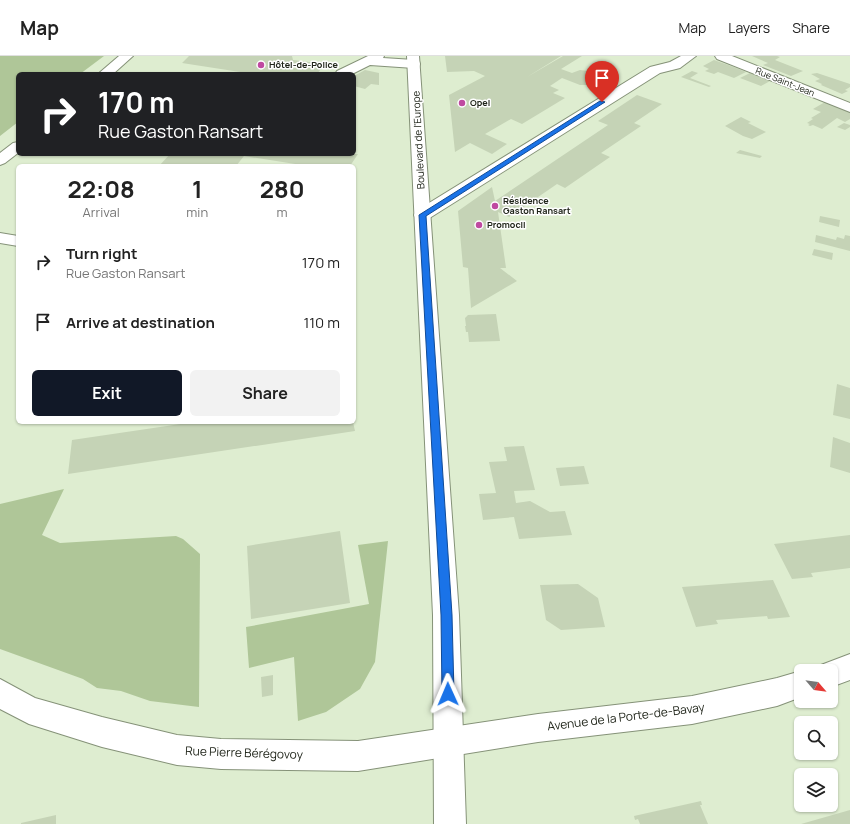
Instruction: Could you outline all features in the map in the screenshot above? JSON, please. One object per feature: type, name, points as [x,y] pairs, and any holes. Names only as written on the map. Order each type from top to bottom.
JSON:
[{"type":"street","points":[[107,72],[126,56]]},
{"type":"street","points":[[422,215],[655,70],[675,65],[690,56]]},
{"type":"street","name":"Rue Saint-Jean","points":[[721,56],[850,108]]},
{"type":"street","points":[[346,72],[373,58],[413,60]]},
{"type":"street","name":"Boulevard de l'Europe","points":[[413,60],[446,615],[450,824]]},
{"type":"street","points":[[0,160],[16,148]]},
{"type":"street","points":[[0,238],[16,241]]},
{"type":"street","points":[[838,671],[850,667]]},
{"type":"street","name":"Avenue de la Porte-de-Bavay","points":[[449,742],[538,728],[692,710],[777,692],[794,686]]},
{"type":"street","name":"Rue Pierre Bérégovoy","points":[[0,693],[29,710],[102,732],[177,750],[221,754],[358,756],[449,742]]},
{"type":"green space","points":[[0,56],[104,56],[83,72],[16,72],[16,124],[0,136]]},
{"type":"green space","points":[[64,489],[42,535],[60,543],[176,536],[183,539],[200,554],[199,707],[150,701],[121,691],[97,688],[83,679],[0,649],[0,504]]},
{"type":"green space","points":[[388,541],[375,662],[360,689],[326,712],[298,721],[294,657],[249,668],[246,627],[369,604],[358,545]]},
{"type":"building","name":"Hôtel-de-Police","points":[[189,56],[292,56],[293,60],[325,64],[319,72],[240,72],[182,63]]},
{"type":"building","points":[[445,56],[561,56],[527,77],[563,56],[582,56],[561,69],[572,73],[580,70],[588,71],[590,75],[586,78],[591,82],[588,85],[580,85],[562,78],[550,86],[559,90],[553,93],[565,98],[522,124],[511,119],[485,134],[507,144],[492,154],[470,143],[455,152],[449,95],[485,76],[474,71],[447,72]]},
{"type":"building","points":[[752,56],[777,56],[780,57],[775,60],[803,71],[791,76],[763,65],[768,63]]},
{"type":"building","points":[[714,60],[746,72],[734,78],[718,72],[714,74],[705,71],[709,69],[703,66]]},
{"type":"building","points":[[365,70],[379,73],[379,85],[371,84],[365,89],[356,87],[356,75]]},
{"type":"building","points":[[692,71],[698,73],[690,78],[711,86],[709,87],[681,77]]},
{"type":"building","points":[[750,73],[770,81],[761,86],[740,78]]},
{"type":"building","points":[[817,73],[850,84],[850,87],[845,90],[848,91],[842,94],[821,85],[822,84],[815,81],[820,79],[811,74]]},
{"type":"building","name":"Résidence Gaston Ransart","points":[[637,95],[662,104],[634,123],[641,126],[601,153],[610,157],[565,188],[557,184],[509,217],[498,212],[506,268],[500,268],[517,281],[471,308],[468,268],[463,267],[458,211],[492,187],[495,201],[608,125],[598,121]]},
{"type":"building","points":[[825,102],[850,112],[850,119],[845,122],[837,118],[822,129],[813,125],[808,125],[810,124],[807,123],[813,119],[811,118],[821,112],[813,109]]},
{"type":"building","points":[[741,117],[751,122],[748,123],[766,132],[752,139],[743,136],[725,126]]},
{"type":"building","points":[[844,123],[850,125],[850,127],[845,130],[837,127]]},
{"type":"building","points":[[740,150],[762,156],[760,158],[736,153]]},
{"type":"building","points":[[356,154],[358,154],[351,164],[295,164],[244,156],[356,156]]},
{"type":"building","points":[[168,156],[244,156],[238,164],[161,164]]},
{"type":"building","points":[[820,216],[840,220],[839,227],[819,222]]},
{"type":"building","points":[[816,235],[836,240],[837,237],[844,239],[845,235],[850,236],[850,251],[815,242]]},
{"type":"building","points":[[814,249],[833,253],[832,260],[812,255]]},
{"type":"building","points":[[496,314],[500,341],[469,342],[468,332],[466,332],[465,326],[465,318],[468,315]]},
{"type":"building","points":[[837,384],[850,388],[850,419],[833,415]]},
{"type":"building","points":[[180,424],[353,424],[355,431],[68,474],[72,440]]},
{"type":"building","points":[[833,437],[850,443],[850,473],[830,467]]},
{"type":"building","points":[[524,446],[535,490],[514,491],[516,503],[530,501],[550,512],[565,511],[572,535],[519,539],[514,517],[483,520],[479,494],[496,493],[489,462],[507,461],[504,447]]},
{"type":"building","points":[[584,466],[589,484],[560,486],[556,468]]},
{"type":"building","points":[[340,531],[350,603],[251,619],[247,546]]},
{"type":"building","points":[[850,535],[850,568],[811,573],[813,577],[792,579],[774,544]]},
{"type":"building","points":[[773,580],[790,617],[768,619],[767,616],[716,620],[718,624],[696,627],[682,587]]},
{"type":"building","points":[[578,584],[598,598],[605,627],[561,630],[546,620],[540,585]]},
{"type":"building","points":[[273,675],[273,695],[262,697],[261,677]]},
{"type":"building","points":[[701,801],[702,805],[700,805],[708,824],[640,824],[638,819],[635,820],[634,816]]},
{"type":"building","points":[[850,810],[850,824],[801,824]]},
{"type":"building","points":[[56,815],[56,824],[21,824],[21,823]]},
{"type":"place","name":"Hôtel-de-Police","points":[[261,65]]},
{"type":"place","name":"Opel","points":[[462,103]]},
{"type":"place","name":"Résidence Gaston Ransart","points":[[495,206]]},
{"type":"place","name":"Promocil","points":[[479,225]]},
{"type":"route","points":[[448,694],[446,615],[422,215],[602,102]]}]
